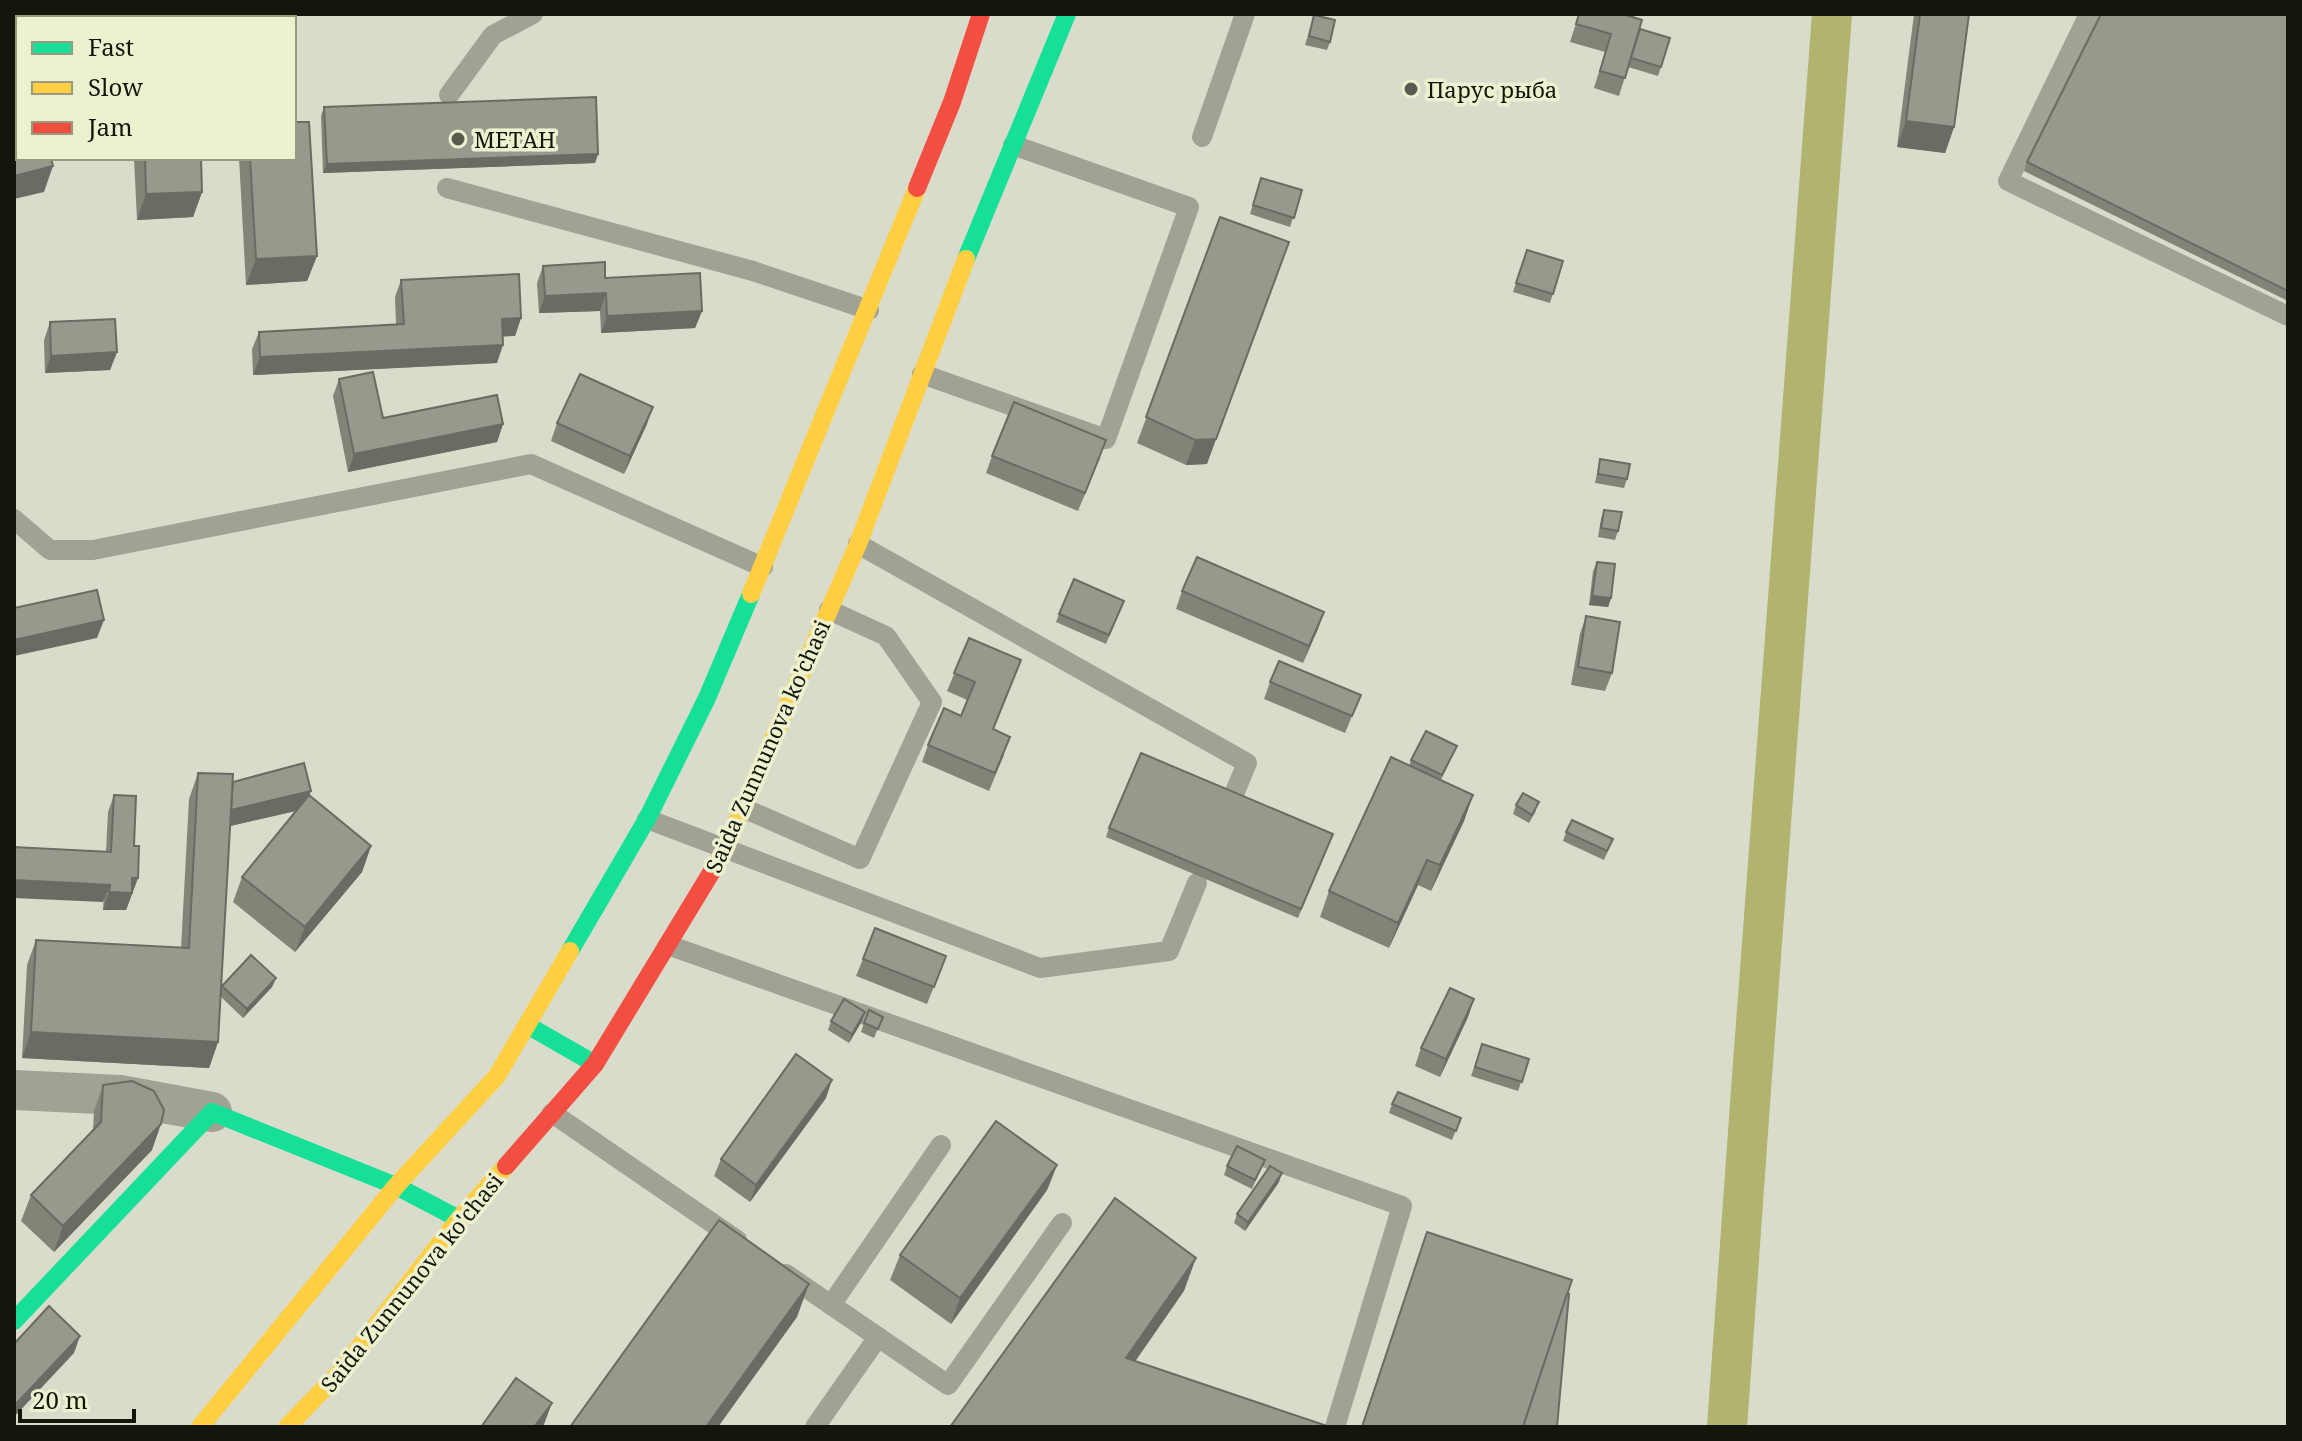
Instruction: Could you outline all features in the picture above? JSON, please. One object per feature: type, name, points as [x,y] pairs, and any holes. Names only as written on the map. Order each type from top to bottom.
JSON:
[{"type":"main road","points":[[200,1427],[396,1186],[497,1076],[647,819],[707,698],[763,567],[952,102],[981,14]]},
{"type":"main road","name":"Saida Zunnunova ko'chasi","points":[[287,1427],[340,1372],[459,1219],[595,1064],[725,849],[858,544],[975,236],[1067,14]]},
{"type":"main road","points":[[527,1025],[595,1064]]},
{"type":"main road","points":[[14,1321],[212,1112],[396,1186],[459,1219]]},
{"type":"street","points":[[14,1090],[120,1095],[212,1112]]},
{"type":"lane","points":[[449,95],[493,35],[533,14]]},
{"type":"lane","points":[[1202,137],[1245,14]]},
{"type":"lane","points":[[2089,14],[2008,181],[2288,316]]},
{"type":"lane","points":[[922,374],[1106,439],[1189,207],[1013,145]]},
{"type":"lane","points":[[447,188],[753,271],[869,310]]},
{"type":"lane","points":[[14,519],[50,550],[93,550],[531,464],[763,567]]},
{"type":"lane","points":[[858,544],[1247,763],[1234,794]]},
{"type":"lane","points":[[743,808],[860,859],[932,702],[886,636],[829,610]]},
{"type":"lane","points":[[647,819],[1040,968],[1169,951],[1197,883]]},
{"type":"lane","points":[[668,945],[1402,1206],[1335,1427]]},
{"type":"lane","points":[[552,1113],[948,1385],[1062,1223]]},
{"type":"lane","points":[[831,1305],[941,1145]]},
{"type":"lane","points":[[815,1427],[878,1337]]},
{"type":"building","points":[[137,14],[193,14],[193,16]]},
{"type":"building","points":[[1579,14],[1623,14],[1642,20],[1625,78],[1600,71],[1611,34],[1576,24]]},
{"type":"building","points":[[1920,14],[1969,14],[1954,127],[1906,121]]},
{"type":"building","points":[[2101,14],[2288,14],[2288,291],[2027,162]]},
{"type":"building","points":[[1314,15],[1335,20],[1330,42],[1309,36]]},
{"type":"building","points":[[14,25],[16,160],[52,160],[53,166],[14,176]]},
{"type":"building","points":[[1640,29],[1670,38],[1661,67],[1631,58]]},
{"type":"building","name":"МЕТАН","points":[[596,97],[598,154],[327,164],[324,107]]},
{"type":"building","points":[[296,122],[309,122],[317,256],[256,259],[250,160],[296,160]]},
{"type":"building","points":[[145,160],[201,160],[202,192],[146,194]]},
{"type":"building","points":[[1261,178],[1302,190],[1294,218],[1253,205]]},
{"type":"building","points":[[1220,217],[1289,242],[1216,439],[1195,440],[1146,417]]},
{"type":"building","points":[[1527,250],[1563,261],[1553,294],[1516,283]]},
{"type":"building","points":[[605,262],[605,278],[700,273],[702,311],[607,316],[606,293],[545,296],[543,266]]},
{"type":"building","points":[[519,274],[521,318],[502,319],[503,345],[260,357],[259,332],[404,324],[401,280]]},
{"type":"building","points":[[115,319],[117,352],[51,356],[50,322]]},
{"type":"building","points":[[373,372],[383,418],[497,395],[503,424],[354,454],[339,379]]},
{"type":"building","points":[[580,374],[653,407],[630,456],[557,423]]},
{"type":"building","points":[[1014,402],[1106,440],[1085,493],[992,456]]},
{"type":"building","points":[[1600,459],[1630,464],[1627,479],[1598,474]]},
{"type":"building","points":[[1604,510],[1622,512],[1618,531],[1601,528]]},
{"type":"building","points":[[1197,557],[1324,612],[1309,646],[1182,591]]},
{"type":"building","points":[[1597,562],[1615,564],[1611,598],[1592,596]]},
{"type":"building","points":[[1074,579],[1124,601],[1109,635],[1059,614]]},
{"type":"building","points":[[97,590],[104,620],[14,640],[14,608]]},
{"type":"building","points":[[1586,616],[1620,622],[1612,673],[1578,667]]},
{"type":"building","points":[[969,638],[1021,660],[993,729],[1010,737],[995,773],[928,745],[944,708],[961,716],[975,682],[954,673]]},
{"type":"building","points":[[1279,661],[1361,695],[1352,716],[1270,682]]},
{"type":"building","points":[[1426,731],[1457,746],[1442,775],[1411,760]]},
{"type":"building","points":[[1141,753],[1333,834],[1301,909],[1109,828]]},
{"type":"building","points":[[1391,757],[1473,795],[1440,865],[1427,860],[1398,923],[1329,891]]},
{"type":"building","points":[[304,763],[311,791],[231,810],[233,782]]},
{"type":"building","points":[[198,773],[233,774],[218,1042],[31,1032],[36,940],[189,948]]},
{"type":"building","points":[[1523,793],[1539,802],[1532,815],[1516,805]]},
{"type":"building","points":[[114,795],[136,796],[134,846],[139,846],[138,878],[132,878],[132,893],[109,892],[110,885],[14,880],[14,847],[111,852]]},
{"type":"building","points":[[309,795],[371,846],[305,927],[242,877]]},
{"type":"building","points":[[1572,820],[1613,839],[1607,851],[1566,832]]},
{"type":"building","points":[[875,928],[946,956],[934,987],[863,959]]},
{"type":"building","points":[[251,955],[276,978],[247,1009],[222,986]]},
{"type":"building","points":[[1450,988],[1474,999],[1446,1059],[1421,1048]]},
{"type":"building","points":[[844,999],[865,1012],[852,1034],[831,1021]]},
{"type":"building","points":[[869,1010],[883,1017],[878,1029],[864,1023]]},
{"type":"building","points":[[1482,1044],[1529,1059],[1522,1082],[1475,1067]]},
{"type":"building","points":[[796,1054],[832,1080],[756,1185],[721,1159]]},
{"type":"building","points":[[132,1081],[154,1091],[164,1110],[161,1124],[63,1226],[31,1195],[101,1122],[103,1085]]},
{"type":"building","points":[[1398,1092],[1461,1118],[1456,1131],[1392,1104]]},
{"type":"building","points":[[996,1121],[1057,1165],[960,1298],[900,1255]]},
{"type":"building","points":[[1237,1146],[1265,1160],[1255,1180],[1227,1166]]},
{"type":"building","points":[[1270,1166],[1282,1173],[1248,1222],[1237,1214]]},
{"type":"building","points":[[1115,1198],[1196,1258],[1126,1358],[1330,1427],[950,1427]]},
{"type":"building","points":[[719,1220],[809,1284],[706,1427],[570,1427]]},
{"type":"building","points":[[1427,1232],[1572,1280],[1523,1427],[1362,1427]]},
{"type":"building","points":[[1567,1294],[1557,1427],[1523,1427]]},
{"type":"building","points":[[49,1306],[80,1336],[14,1406],[14,1344]]},
{"type":"building","points":[[516,1378],[552,1403],[534,1427],[481,1427]]},
{"type":"waterway","points":[[1727,1427],[1832,14]]},
{"type":"traffic: fast","points":[[966,259],[1067,14]]},
{"type":"traffic: fast","points":[[570,951],[647,819],[707,698],[751,594]]},
{"type":"traffic: fast","points":[[527,1025],[595,1064]]},
{"type":"traffic: fast","points":[[14,1321],[212,1112],[396,1186],[459,1219]]},
{"type":"traffic: slow","points":[[751,594],[917,188]]},
{"type":"traffic: slow","points":[[717,863],[858,544],[966,259]]},
{"type":"traffic: slow","points":[[200,1427],[396,1186],[497,1076],[570,951]]},
{"type":"traffic: slow","points":[[287,1427],[340,1372],[459,1219],[506,1166]]},
{"type":"traffic: jam","points":[[917,188],[952,102],[981,14]]},
{"type":"traffic: jam","points":[[506,1166],[595,1064],[717,863]]},
{"type":"place","name":"Парус рыба","points":[[1411,89]]},
{"type":"place","name":"МЕТАН","points":[[458,139]]}]
